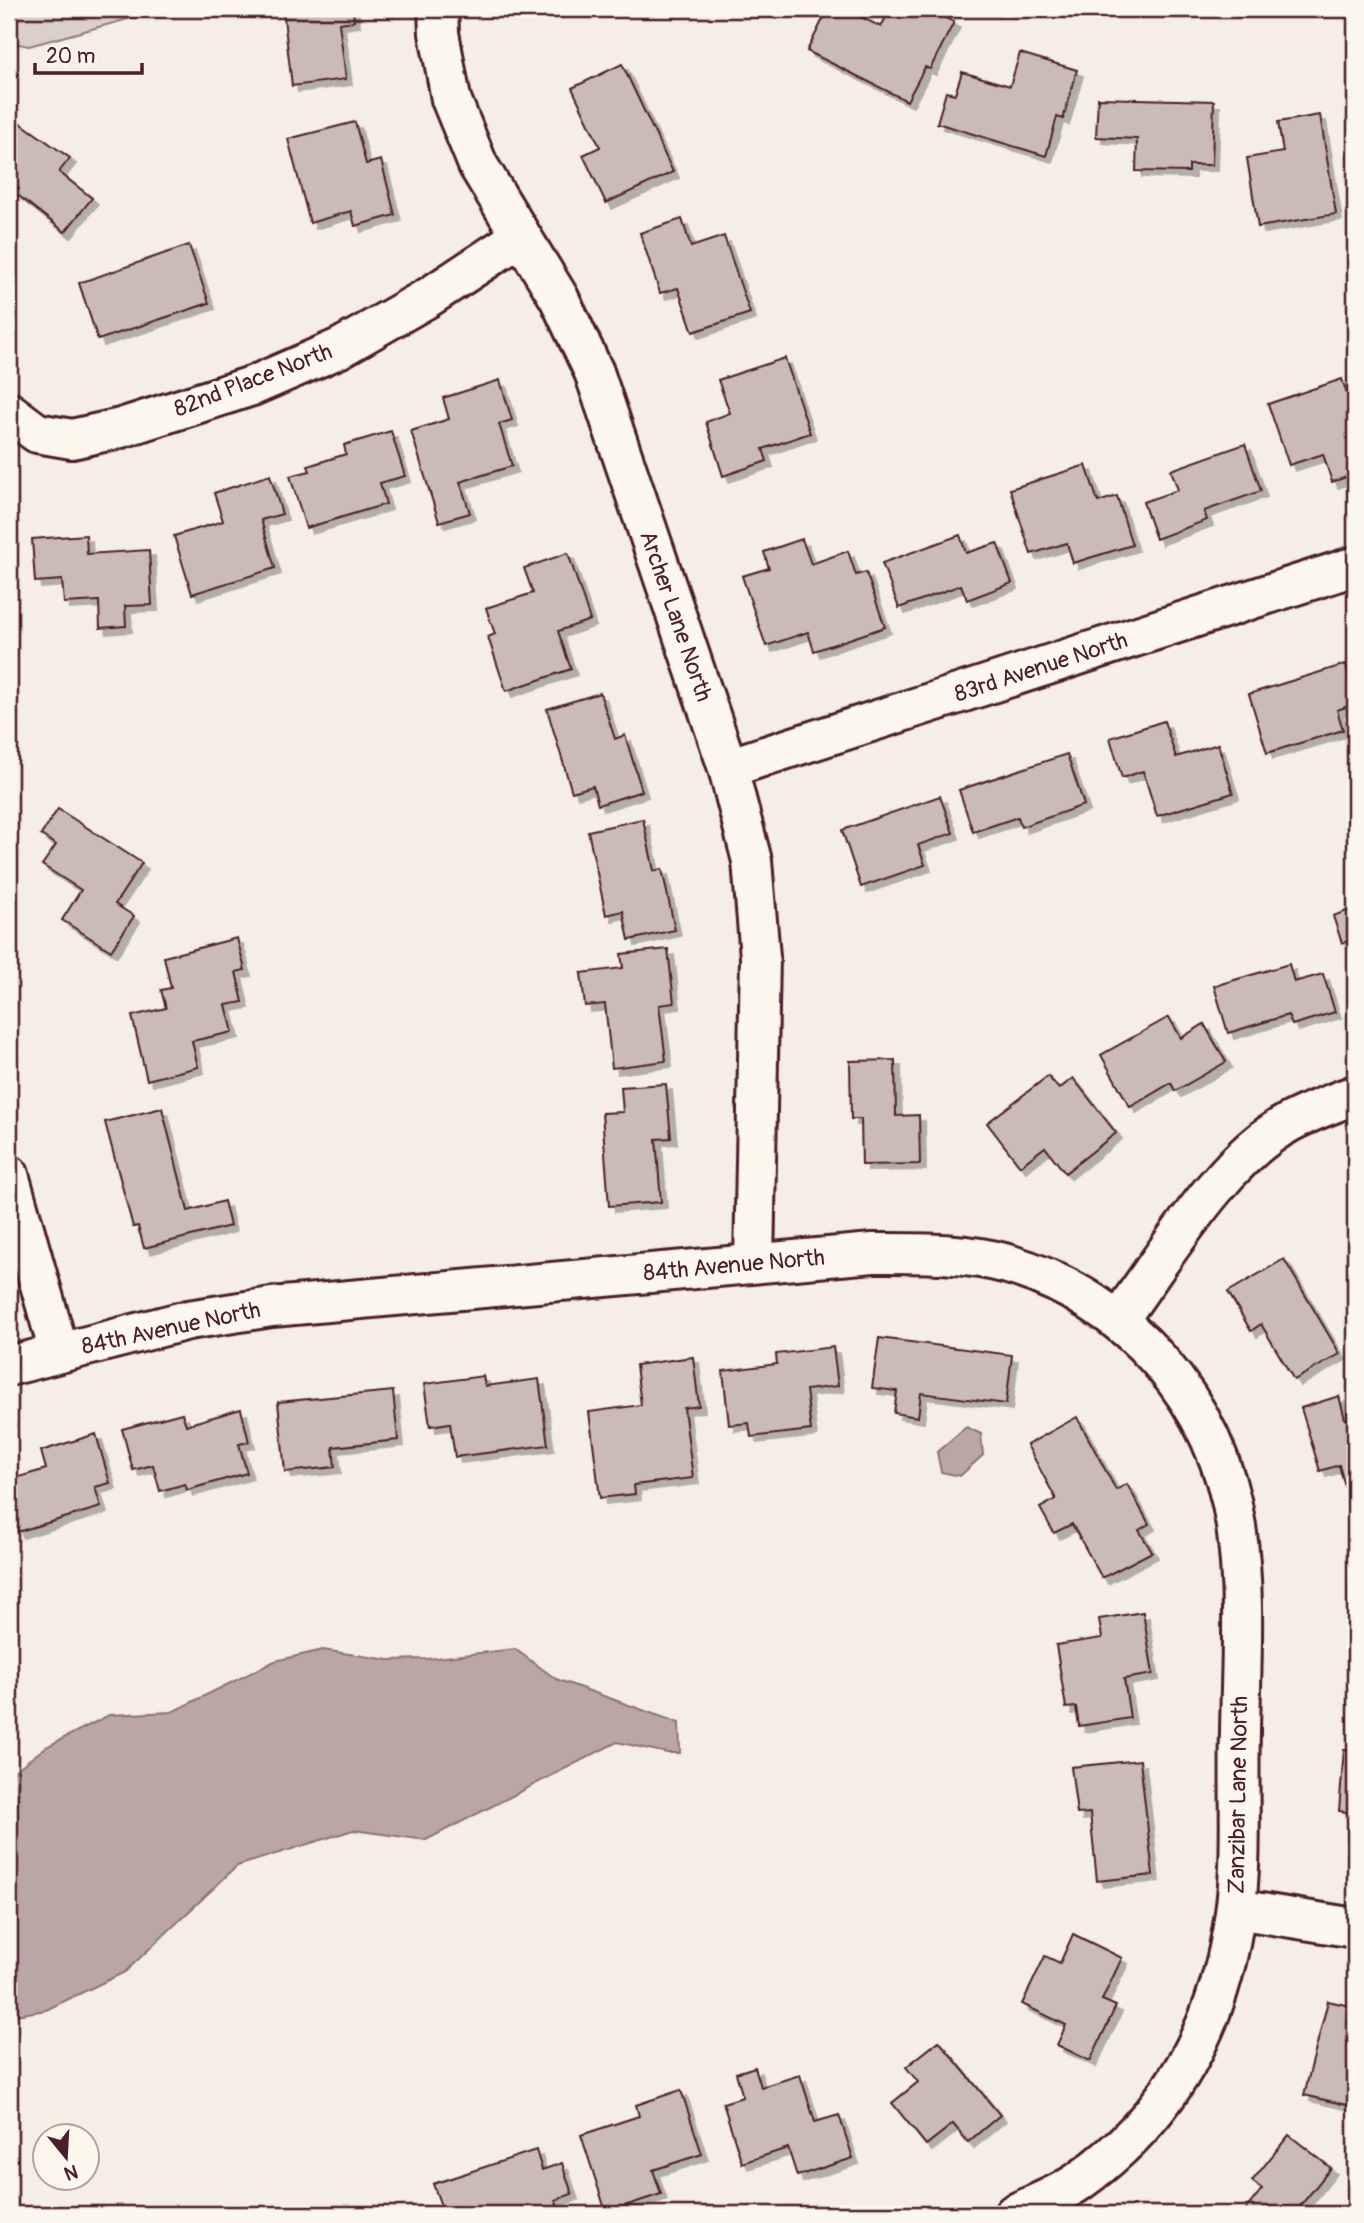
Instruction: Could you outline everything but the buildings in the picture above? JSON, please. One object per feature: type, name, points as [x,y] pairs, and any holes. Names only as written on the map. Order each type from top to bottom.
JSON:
[{"type":"street","name":"Archer Lane North","points":[[438,9],[439,33],[452,99],[478,165],[559,298],[594,372],[728,768],[752,861],[760,957],[754,1263]]},
{"type":"street","name":"82nd Place North","points":[[9,412],[37,433],[72,439],[121,428],[252,386],[340,348],[429,297],[520,237]]},
{"type":"street","name":"83rd Avenue North","points":[[728,768],[1355,566]]},
{"type":"street","points":[[1119,1319],[1220,1182],[1254,1147],[1289,1122],[1355,1096]]},
{"type":"street","points":[[9,1175],[60,1352]]},
{"type":"street","name":"84th Avenue North","points":[[9,1366],[188,1320],[272,1307],[873,1254],[945,1253],[1006,1264],[1067,1286],[1119,1319]]},
{"type":"street","name":"Zanzibar Lane North","points":[[1014,2214],[1075,2184],[1128,2143],[1170,2092],[1204,2035],[1226,1970],[1236,1909],[1242,1588],[1235,1523],[1220,1463],[1194,1408],[1159,1360],[1119,1319]]},
{"type":"street","points":[[1236,1909],[1355,1928]]},
{"type":"shaded area","points":[[9,9],[165,9],[29,46],[9,42]]},
{"type":"shaded area","points":[[966,1427],[981,1434],[983,1455],[960,1476],[941,1472],[937,1452]]},
{"type":"shaded area","points":[[515,1649],[556,1679],[679,1723],[680,1753],[667,1753],[617,1742],[426,1840],[353,1830],[237,1866],[125,1972],[46,2010],[9,2016],[9,1775],[46,1747],[109,1715],[172,1712],[275,1661],[323,1650],[389,1660],[427,1659]]}]
